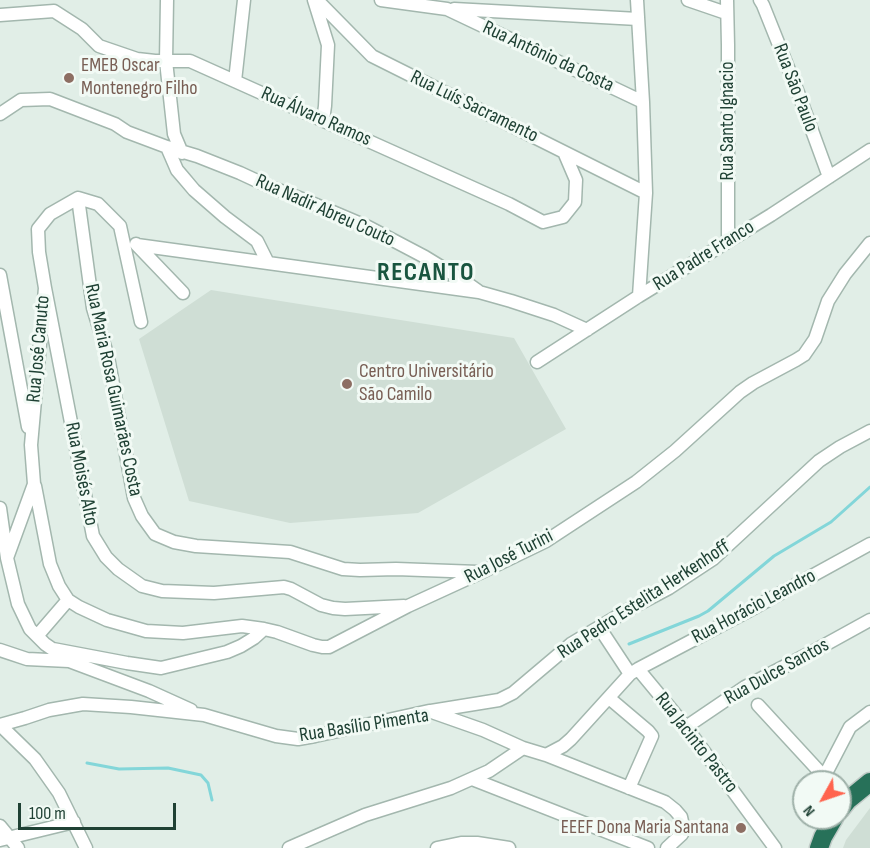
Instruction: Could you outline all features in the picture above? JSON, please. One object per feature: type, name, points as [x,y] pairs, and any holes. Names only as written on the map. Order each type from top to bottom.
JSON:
[{"type":"highway","points":[[852,795],[870,782]]},
{"type":"highway","points":[[819,848],[827,830]]},
{"type":"street","points":[[167,0],[166,61],[174,135],[182,153]]},
{"type":"street","points":[[235,81],[244,0]]},
{"type":"street","points":[[315,0],[328,45],[325,106],[322,120]]},
{"type":"street","name":"Rua Luís Sacramento","points":[[315,0],[372,57],[646,193]]},
{"type":"street","name":"Rua Antônio da Costa","points":[[381,0],[447,9],[643,102]]},
{"type":"street","points":[[637,0],[646,193],[639,296]]},
{"type":"street","points":[[688,0],[726,13]]},
{"type":"street","name":"Rua Santo Ignacio","points":[[727,0],[728,241]]},
{"type":"street","name":"Rua São Paulo","points":[[759,0],[795,85],[829,177]]},
{"type":"street","points":[[447,9],[638,19]]},
{"type":"street","name":"Rua Álvaro Ramos","points":[[0,15],[54,11],[82,29],[99,46],[137,59],[190,61],[543,222],[563,216],[575,202],[576,180],[564,152]]},
{"type":"street","points":[[0,114],[21,100],[50,99],[182,153]]},
{"type":"street","points":[[167,147],[177,170],[194,190],[257,241],[268,263]]},
{"type":"street","name":"Rua Padre Franco","points":[[537,362],[870,150]]},
{"type":"street","name":"Rua Nadir Abreu Couto","points":[[182,153],[197,156],[368,227],[424,257],[479,292]]},
{"type":"street","points":[[78,198],[98,204],[183,293]]},
{"type":"street","name":"Rua José Canuto","points":[[7,558],[34,484],[31,445],[45,288],[38,229],[50,214],[78,198]]},
{"type":"street","name":"Rua Maria Rosa Guimarães Costa","points":[[78,198],[93,308],[108,357],[134,498],[142,516],[155,534],[174,542],[196,546],[290,552],[343,569],[482,572]]},
{"type":"street","points":[[120,225],[141,322]]},
{"type":"street","name":"Rua José Turini","points":[[68,600],[107,620],[146,631],[183,633],[242,626],[277,632],[321,648],[329,647],[408,606],[546,541],[636,482],[675,452],[740,392],[804,355],[815,339],[828,301],[845,274],[870,243]]},
{"type":"street","points":[[137,245],[479,292],[554,315],[587,330]]},
{"type":"street","points":[[0,275],[31,445]]},
{"type":"street","name":"Rua Moisés Alto","points":[[45,288],[93,536],[106,557],[117,569],[142,586],[162,591],[214,593],[284,587],[321,605],[333,608],[408,606]]},
{"type":"street","name":"Rua Pedro Estelita Herkenhoff","points":[[429,711],[500,700],[513,693],[571,644],[633,606],[669,588],[713,559],[819,460],[870,431]]},
{"type":"street","points":[[34,484],[50,564],[68,600],[37,636]]},
{"type":"street","points":[[0,508],[7,558],[18,604],[30,628],[37,636],[69,661],[149,690],[204,715]]},
{"type":"street","name":"Rua Horácio Leandro","points":[[634,671],[870,544]]},
{"type":"street","name":"Rua Dulce Santos","points":[[686,727],[745,687],[870,620]]},
{"type":"street","name":"Rua Jacinto Pastro","points":[[599,627],[634,671],[686,727],[775,848]]},
{"type":"street","points":[[53,650],[161,668],[227,652],[254,638],[264,629]]},
{"type":"street","points":[[0,650],[27,659],[69,661]]},
{"type":"street","points":[[546,755],[571,739],[634,671]]},
{"type":"street","points":[[609,698],[652,736],[629,788]]},
{"type":"street","name":"Rua Basílio Pimenta","points":[[0,725],[49,710],[83,704],[204,715],[276,736],[298,739],[429,711],[665,802],[681,817],[683,826],[682,834],[667,848]]},
{"type":"street","points":[[758,705],[818,770]]},
{"type":"street","points":[[831,770],[850,728],[870,712]]},
{"type":"street","points":[[0,725],[35,759],[59,793],[86,848]]},
{"type":"street","points":[[289,848],[365,814],[451,788],[505,762],[523,748]]},
{"type":"street","points":[[472,779],[648,848]]},
{"type":"street","points":[[5,838],[74,822]]},
{"type":"street","points":[[0,826],[5,838],[18,848]]},
{"type":"street","points":[[437,848],[460,843],[477,843],[509,848]]},
{"type":"shaded area","name":"Centro Universitário São Camilo","points":[[211,290],[514,338],[566,429],[418,513],[290,523],[189,501],[139,339]]},
{"type":"shaded area","points":[[870,808],[870,848],[843,848],[846,840]]},
{"type":"waterway","points":[[629,644],[708,611],[774,556],[831,522],[870,487]]},
{"type":"waterway","points":[[87,763],[119,769],[168,768],[201,775],[208,783],[212,800]]},
{"type":"place","name":"EMEB Oscar Montenegro Filho","points":[[69,78]]},
{"type":"place","name":"Centro Universitário São Camilo","points":[[347,384]]},
{"type":"place","name":"EEEF Dona Maria Santana","points":[[741,828]]},
{"type":"district","name":"RECANTO","points":[[426,273]]}]
